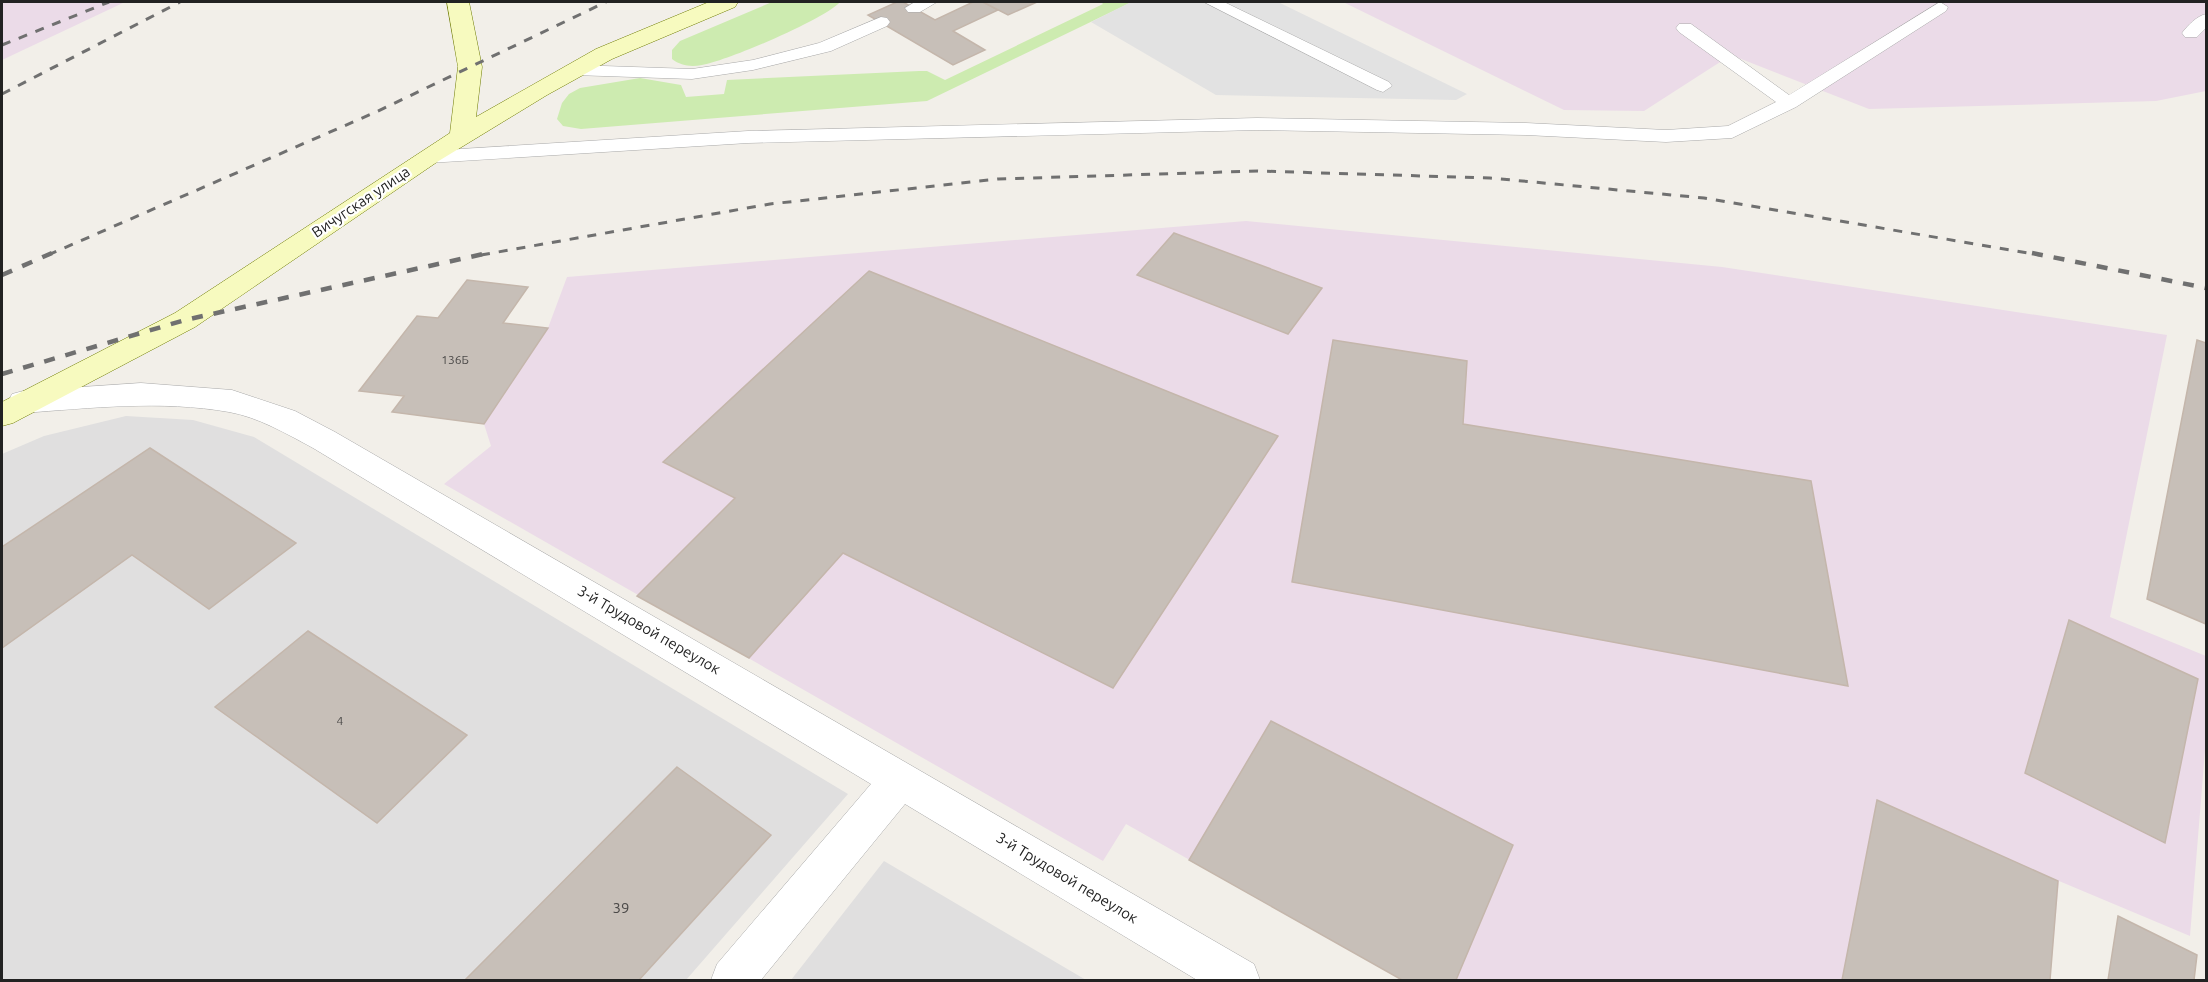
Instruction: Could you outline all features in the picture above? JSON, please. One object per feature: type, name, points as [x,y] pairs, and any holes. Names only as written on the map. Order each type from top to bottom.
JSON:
[{"type":"main road","points":[[458,2],[470,67],[462,136]]},
{"type":"main road","name":"Вичугская улица","points":[[12,408],[185,321],[428,157],[574,70],[647,35],[727,2]]},
{"type":"street","name":"3-й Трудовой переулок","points":[[12,408],[141,394],[232,401],[284,419],[335,446],[901,779],[1238,981]]},
{"type":"street","points":[[733,981],[901,779]]},
{"type":"lane","points":[[1212,2],[1383,86]]},
{"type":"lane","points":[[428,157],[748,136],[1257,124],[1526,129],[1666,135],[1732,132],[1789,103],[1940,7]]},
{"type":"lane","points":[[2191,33],[2206,19]]},
{"type":"lane","points":[[574,70],[692,74],[753,64],[825,47],[881,22]]},
{"type":"lane","points":[[1685,28],[1789,103]]},
{"type":"shaded area","points":[[2,2],[125,2],[2,60]]},
{"type":"shaded area","points":[[1127,2],[1278,2],[1467,94],[1456,100],[1216,95],[1091,22],[1129,3]]},
{"type":"shaded area","points":[[1343,2],[2206,2],[2206,91],[2156,101],[1869,109],[1731,55],[1644,111],[1564,110]]},
{"type":"shaded area","points":[[1246,221],[1722,267],[2167,335],[2110,617],[2206,656],[2206,738],[2190,936],[2059,881],[2050,980],[1402,980],[1126,824],[1103,861],[444,484],[491,446],[484,424],[548,328],[567,277]]},
{"type":"shaded area","points":[[126,416],[193,420],[254,437],[848,794],[686,980],[2,980],[2,454],[44,436]]},
{"type":"shaded area","points":[[884,861],[1086,980],[791,980]]},
{"type":"green space","points":[[772,2],[840,2],[796,28],[753,48],[714,62],[690,66],[672,59],[672,50],[680,41]]},
{"type":"green space","points":[[1101,2],[1130,3],[927,101],[581,129],[563,126],[557,119],[562,103],[569,94],[580,88],[640,78],[681,85],[686,97],[724,94],[727,80],[927,71],[945,80],[1103,4]]},
{"type":"building","points":[[897,2],[903,2],[935,20],[973,2],[983,2],[998,10],[953,31],[985,50],[953,65],[868,15]]},
{"type":"building","points":[[983,2],[1037,2],[1008,15]]},
{"type":"building","points":[[1174,233],[1322,288],[1288,334],[1137,275]]},
{"type":"building","points":[[869,271],[1278,436],[1113,688],[843,553],[749,658],[637,596],[735,498],[663,462]]},
{"type":"building","points":[[467,280],[528,287],[503,323],[548,328],[484,424],[392,412],[404,396],[359,391],[417,316],[438,318]]},
{"type":"building","points":[[1333,340],[1467,361],[1463,424],[1811,481],[1848,686],[1292,582]]},
{"type":"building","points":[[2197,340],[2206,343],[2206,624],[2147,599]]},
{"type":"building","points":[[150,448],[296,543],[209,609],[132,555],[2,648],[2,547]]},
{"type":"building","points":[[2069,620],[2198,679],[2165,843],[2025,773]]},
{"type":"building","points":[[308,631],[467,735],[377,823],[215,707]]},
{"type":"building","points":[[1271,721],[1513,845],[1456,980],[1402,980],[1189,860]]},
{"type":"building","points":[[677,767],[771,835],[639,980],[465,980]]},
{"type":"building","points":[[1877,800],[2058,881],[2050,980],[1842,980]]},
{"type":"building","points":[[2118,916],[2197,955],[2194,980],[2108,980]]},
{"type":"railway","points":[[2,45],[109,2]]},
{"type":"railway","points":[[2,94],[180,2]]},
{"type":"railway","points":[[48,255],[376,112],[606,2]]},
{"type":"railway","points":[[481,255],[770,204],[998,179],[1258,171],[1490,178],[1704,198],[2040,255]]},
{"type":"railway","points":[[2,275],[52,253]]},
{"type":"railway","points":[[2,374],[185,320],[488,253]]},
{"type":"railway","points":[[2032,253],[2206,288]]}]
